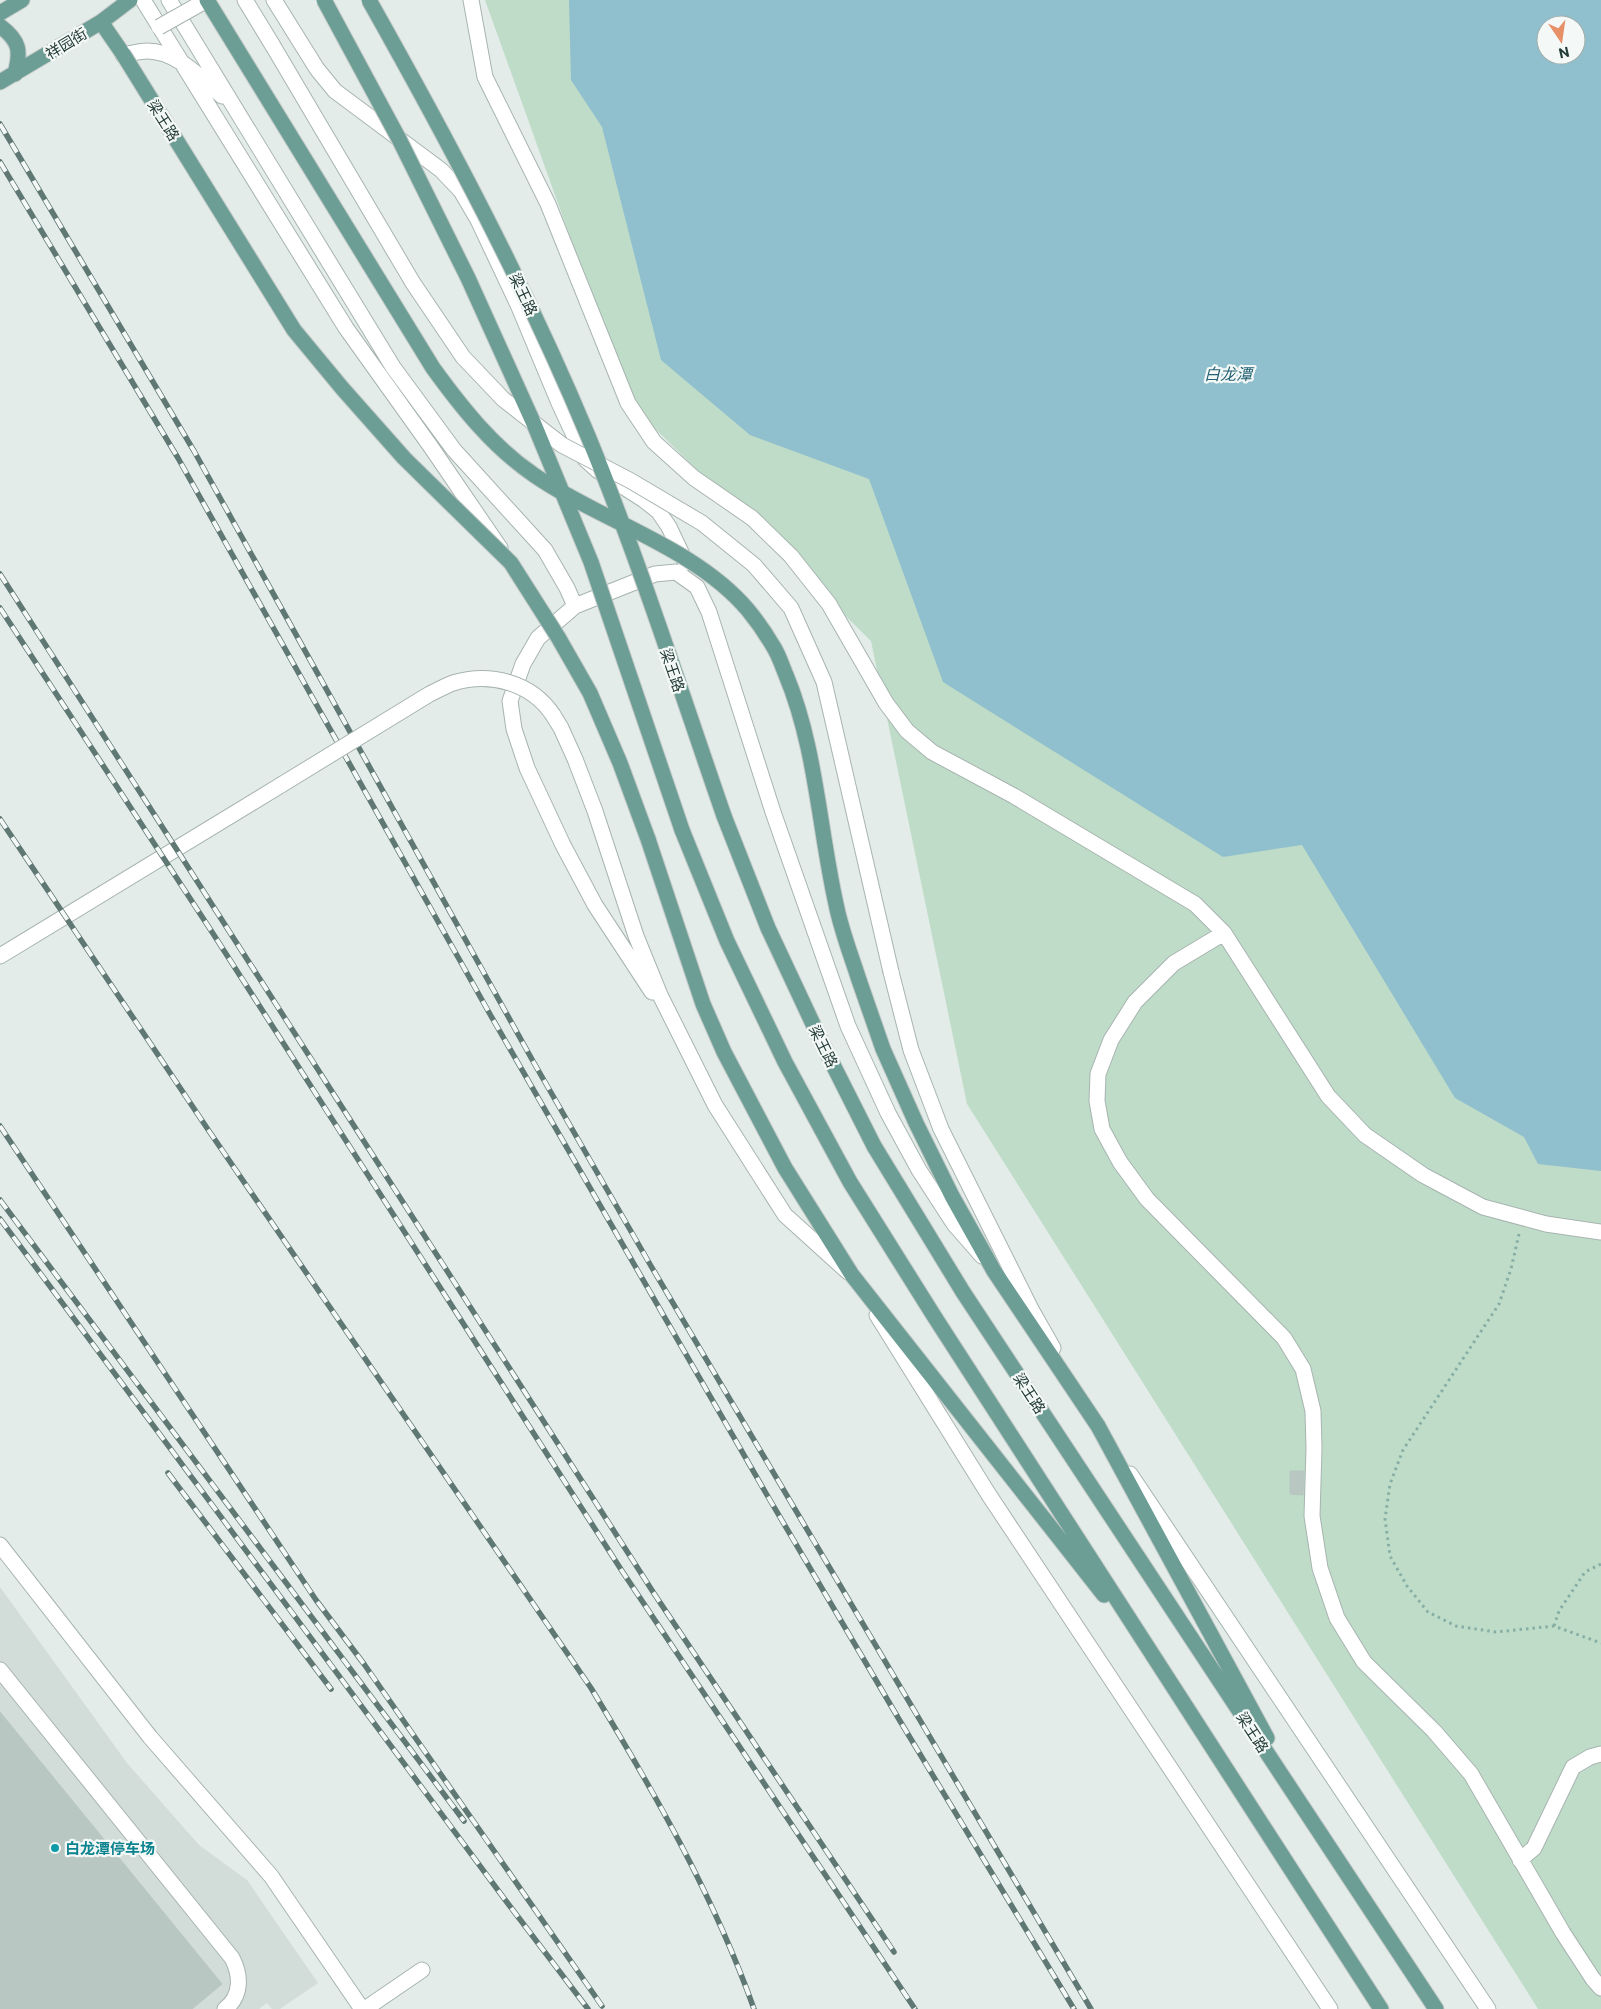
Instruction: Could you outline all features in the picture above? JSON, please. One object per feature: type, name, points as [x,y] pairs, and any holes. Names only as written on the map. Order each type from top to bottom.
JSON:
[{"type":"main road","points":[[0,13],[22,0]]},
{"type":"main road","points":[[207,0],[433,368],[463,409],[491,438],[533,474],[590,508],[674,551],[714,579],[748,610],[775,648],[796,700],[810,761],[836,906],[883,1049],[916,1122],[952,1196],[994,1271],[1098,1426],[1317,1829]]},
{"type":"main road","name":"梁王路","points":[[324,0],[399,139],[468,278],[534,424],[591,562],[682,830],[727,941],[785,1062],[850,1182],[934,1316],[1381,2009]]},
{"type":"main road","name":"梁王路","points":[[369,0],[441,128],[520,283],[584,428],[629,545],[724,816],[772,936],[820,1039],[874,1146],[964,1292],[1436,2009]]},
{"type":"main road","name":"祥园街","points":[[0,82],[134,1]]},
{"type":"main road","name":"梁王路","points":[[101,22],[123,54],[294,330],[404,458],[511,563],[558,637],[590,693],[620,763],[648,839],[703,1004],[724,1052],[785,1168],[852,1275],[1160,1666]]},
{"type":"main road","points":[[0,26],[14,38],[19,56],[15,74]]},
{"type":"street","points":[[169,0],[393,367],[454,450],[545,550],[575,606]]},
{"type":"street","points":[[159,27],[207,0]]},
{"type":"street","points":[[245,0],[413,283],[462,357],[503,399],[562,445],[631,481],[702,523],[754,565],[791,608],[824,682],[891,972],[911,1050],[941,1129],[1032,1311],[1098,1426],[1488,2009]]},
{"type":"street","points":[[274,0],[317,69],[335,91],[441,170],[461,191],[478,220],[515,298],[558,403],[585,459],[597,470],[658,511],[669,527],[709,612],[773,812],[848,1026],[888,1113],[919,1170],[954,1224],[994,1271]]},
{"type":"street","points":[[471,0],[485,77],[548,204],[628,403],[654,442],[694,478],[752,518],[791,556],[829,604],[886,703],[906,730],[932,752],[1014,796],[1195,904],[1224,933],[1328,1096],[1365,1135],[1423,1175],[1483,1207],[1546,1224],[1601,1232]]},
{"type":"street","points":[[134,1],[159,27],[346,328],[432,447],[511,563]]},
{"type":"street","points":[[123,54],[147,51],[168,56],[192,69],[233,106]]},
{"type":"street","points":[[675,1025],[616,937],[586,888],[563,845],[528,768],[514,729],[510,701],[523,664],[538,638],[575,606],[655,574],[676,572],[697,586]]},
{"type":"street","points":[[0,956],[428,695],[452,684],[474,679],[495,679],[513,683],[530,692],[546,704],[561,728],[575,759],[595,811],[636,936],[660,995],[715,1105],[785,1215],[852,1275],[989,1495],[1330,2009]]},
{"type":"street","points":[[1224,933],[1174,963],[1135,1002],[1111,1040],[1098,1074],[1097,1100],[1102,1129],[1120,1162],[1147,1199],[1284,1338],[1303,1369],[1313,1411],[1312,1516],[1320,1568],[1337,1618],[1364,1662],[1434,1731],[1471,1774],[1562,1933],[1601,1988]]},
{"type":"street","points":[[0,1545],[150,1737],[271,1876],[363,2009],[422,1970]]},
{"type":"street","points":[[0,1670],[232,1958],[238,1968],[238,1993],[233,2007]]},
{"type":"street","points":[[1520,1860],[1534,1848],[1573,1767],[1590,1757],[1601,1754]]},
{"type":"path","points":[[1522,1218],[1511,1269],[1500,1304],[1403,1450],[1390,1484],[1385,1519],[1390,1556],[1407,1586],[1428,1612],[1456,1626],[1496,1632],[1554,1626],[1601,1643]]},
{"type":"path","points":[[1554,1626],[1559,1611],[1585,1572],[1601,1564]]},
{"type":"shaded area","name":"白龙潭停车场","points":[[0,1587],[127,1763],[199,1845],[247,1880],[318,1983],[280,2009],[272,2009],[267,2003],[259,2009],[0,2009]]},
{"type":"green space","points":[[485,0],[1601,0],[1601,2009],[1538,2009],[967,1104],[871,641],[630,404]]},
{"type":"water","name":"白龙潭","points":[[569,0],[1601,0],[1601,1171],[1538,1164],[1524,1137],[1455,1098],[1302,845],[1223,857],[943,682],[869,479],[750,435],[661,360],[602,127],[571,80]]},
{"type":"building","points":[[1290,1471],[1304,1471],[1303,1495],[1290,1494]]},
{"type":"building","name":"白龙潭停车场","points":[[0,1712],[222,1984],[192,2009],[0,2009]]},
{"type":"railway","points":[[0,124],[194,451],[534,1063],[651,1266],[1091,2009]]},
{"type":"railway","points":[[0,162],[178,458],[491,1016],[767,1495],[900,1721],[1074,2009]]},
{"type":"railway","points":[[0,574],[655,1595],[894,1952]]},
{"type":"railway","points":[[0,608],[212,932],[622,1571],[915,2009]]},
{"type":"railway","points":[[0,819],[209,1131],[591,1688],[681,1844],[720,1926],[754,2009]]},
{"type":"railway","points":[[0,1126],[316,1600],[364,1664],[602,2006]]},
{"type":"railway","points":[[0,1200],[464,1821]]},
{"type":"railway","points":[[0,1219],[588,2009]]},
{"type":"railway","points":[[168,1473],[331,1689]]},
{"type":"place","name":"白龙潭停车场","points":[[55,1848]]}]
